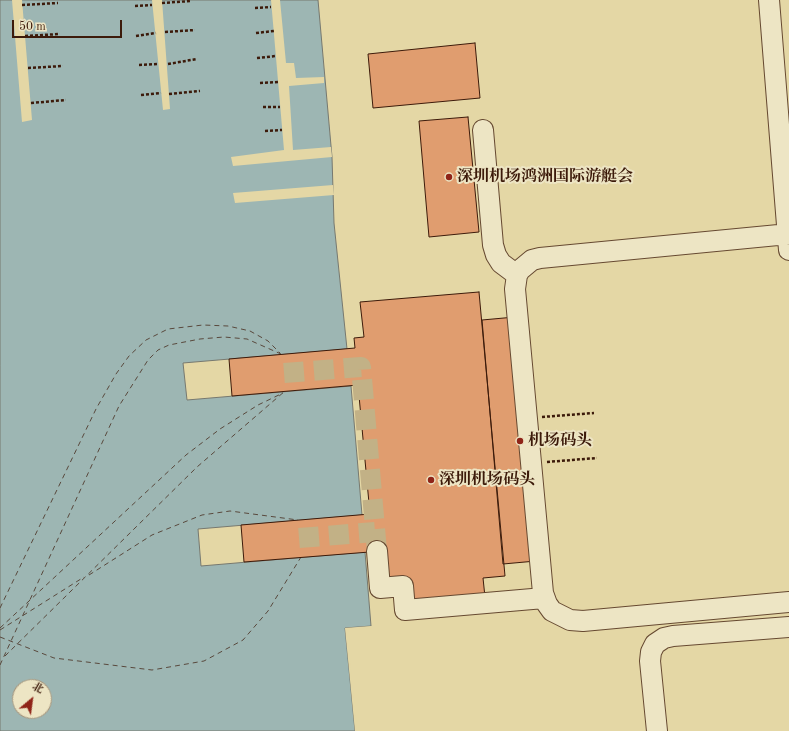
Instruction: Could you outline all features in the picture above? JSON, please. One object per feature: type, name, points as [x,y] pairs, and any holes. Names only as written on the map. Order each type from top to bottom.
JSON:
[{"type":"street","points":[[769,0],[789,239],[540,258],[525,264],[517,275],[514,289],[544,598],[552,611],[570,620],[583,621],[789,602]]},
{"type":"street","points":[[483,130],[493,245],[496,255],[501,263],[517,275]]},
{"type":"street","points":[[377,551],[380,588],[403,586],[405,610],[544,598]]},
{"type":"street","points":[[657,731],[650,661],[650,652],[655,644],[664,638],[673,636],[789,626]]},
{"type":"path","points":[[162,3],[191,1]]},
{"type":"path","points":[[22,5],[58,3]]},
{"type":"path","points":[[135,6],[152,5]]},
{"type":"path","points":[[254,8],[271,6]]},
{"type":"path","points":[[165,32],[195,30]]},
{"type":"path","points":[[256,32],[274,31]]},
{"type":"path","points":[[136,36],[156,33]]},
{"type":"path","points":[[25,36],[60,34]]},
{"type":"path","points":[[257,58],[276,56]]},
{"type":"path","points":[[168,64],[197,59]]},
{"type":"path","points":[[139,65],[157,64]]},
{"type":"path","points":[[28,68],[63,66]]},
{"type":"path","points":[[260,83],[278,82]]},
{"type":"path","points":[[169,94],[200,91]]},
{"type":"path","points":[[141,95],[161,94]]},
{"type":"path","points":[[31,103],[66,100]]},
{"type":"path","points":[[263,107],[280,107]]},
{"type":"path","points":[[265,131],[282,130]]},
{"type":"path","points":[[526,418],[594,413]]},
{"type":"path","points":[[531,463],[597,458]]},
{"type":"water","points":[[0,0],[318,0],[332,157],[334,223],[347,349],[183,363],[187,400],[351,386],[362,515],[198,529],[201,566],[365,552],[371,626],[345,628],[355,731],[0,731]]},
{"type":"pier","points":[[12,0],[22,0],[32,120],[22,122]]},
{"type":"pier","points":[[152,0],[162,0],[170,109],[163,110]]},
{"type":"pier","points":[[271,0],[280,0],[286,63],[294,63],[296,78],[324,77],[324,83],[289,86],[293,150],[331,147],[332,157],[233,166],[231,157],[284,150]]},
{"type":"pier","points":[[333,185],[334,195],[235,203],[233,193]]},
{"type":"pier","points":[[371,626],[372,628],[347,630],[357,731],[355,731],[345,628]]},
{"type":"building","points":[[475,43],[480,98],[373,108],[368,54]]},
{"type":"building","name":"深圳机场鸿洲国际游艇会","points":[[468,117],[479,232],[429,237],[419,121]]},
{"type":"building","name":"深圳机场码头","points":[[479,292],[505,576],[483,578],[485,597],[411,603],[385,586],[382,551],[244,562],[241,525],[370,514],[358,385],[232,396],[229,359],[355,348],[354,338],[364,337],[360,302]]},
{"type":"building","points":[[515,317],[536,561],[503,564],[482,320]]},
{"type":"ferry route","points":[[0,608],[96,409],[116,374],[129,356],[146,340],[168,329],[203,325],[228,326],[250,331],[268,341],[280,353]]},
{"type":"ferry route","points":[[0,665],[119,406],[148,360],[158,350],[169,345],[200,339],[224,337],[247,339],[281,354]]},
{"type":"ferry route","points":[[5,656],[197,467],[285,391]]},
{"type":"ferry route","points":[[0,628],[186,455],[220,429],[258,405],[283,393]]},
{"type":"ferry route","points":[[89,575],[152,535],[202,515],[230,511],[298,520]]},
{"type":"ferry route","points":[[0,637],[54,658],[152,670],[204,661],[243,640],[268,611],[301,557]]},
{"type":"ferry route","points":[[0,630],[84,577]]},
{"type":"tunnel","points":[[284,373],[361,367],[377,551]]},
{"type":"tunnel","points":[[299,538],[375,532]]},
{"type":"place","name":"深圳机场鸿洲国际游艇会","points":[[449,177]]},
{"type":"place","name":"机场码头","points":[[520,441]]},
{"type":"place","name":"深圳机场码头","points":[[431,480]]}]
